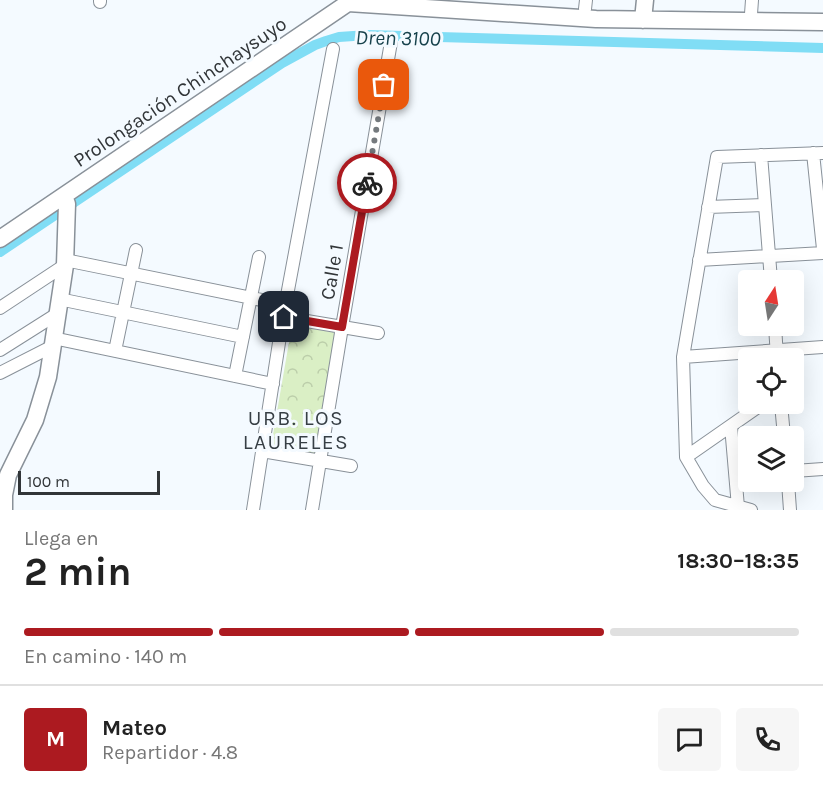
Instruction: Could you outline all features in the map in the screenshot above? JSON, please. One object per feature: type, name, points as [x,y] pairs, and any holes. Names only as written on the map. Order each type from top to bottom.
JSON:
[{"type":"street","points":[[643,20],[645,0]]},
{"type":"street","points":[[751,14],[752,0]]},
{"type":"street","name":"Prolongación Chinchaysuyo","points":[[0,239],[66,206],[348,2],[596,19],[823,22]]},
{"type":"street","name":"Calle 1","points":[[312,510],[392,42]]},
{"type":"street","points":[[253,510],[285,311],[333,49]]},
{"type":"street","points":[[699,260],[823,251],[818,153],[717,157],[708,207],[699,260],[683,357],[686,457],[703,486],[715,500],[751,510]]},
{"type":"street","points":[[761,155],[771,270]]},
{"type":"street","points":[[708,207],[765,205]]},
{"type":"street","points":[[4,510],[8,475],[29,433],[48,377],[65,263],[66,206]]},
{"type":"street","points":[[115,351],[136,250]]},
{"type":"street","points":[[235,376],[259,257]]},
{"type":"street","points":[[0,308],[65,263],[250,298],[285,311],[342,327],[378,333]]},
{"type":"street","points":[[0,350],[58,306],[123,312],[243,337]]},
{"type":"street","points":[[0,373],[52,342],[115,351],[273,384]]},
{"type":"street","points":[[804,350],[823,347]]},
{"type":"street","points":[[683,357],[738,355]]},
{"type":"street","points":[[686,457],[747,414]]},
{"type":"street","points":[[730,426],[738,507]]},
{"type":"street","points":[[262,451],[351,466]]},
{"type":"street","points":[[804,470],[823,469]]},
{"type":"street","points":[[789,492],[790,510]]},
{"type":"green space","points":[[292,325],[337,333],[316,454],[271,446]]},
{"type":"waterway","name":"Dren 3100","points":[[0,252],[282,63],[315,45],[339,37],[368,35],[823,48]]},
{"type":"way so far","points":[[367,183],[384,85]]},
{"type":"district","name":"URB. LOS LAURELES","points":[[296,430]]},
{"type":"route","points":[[284,317],[342,327],[367,183]]}]
